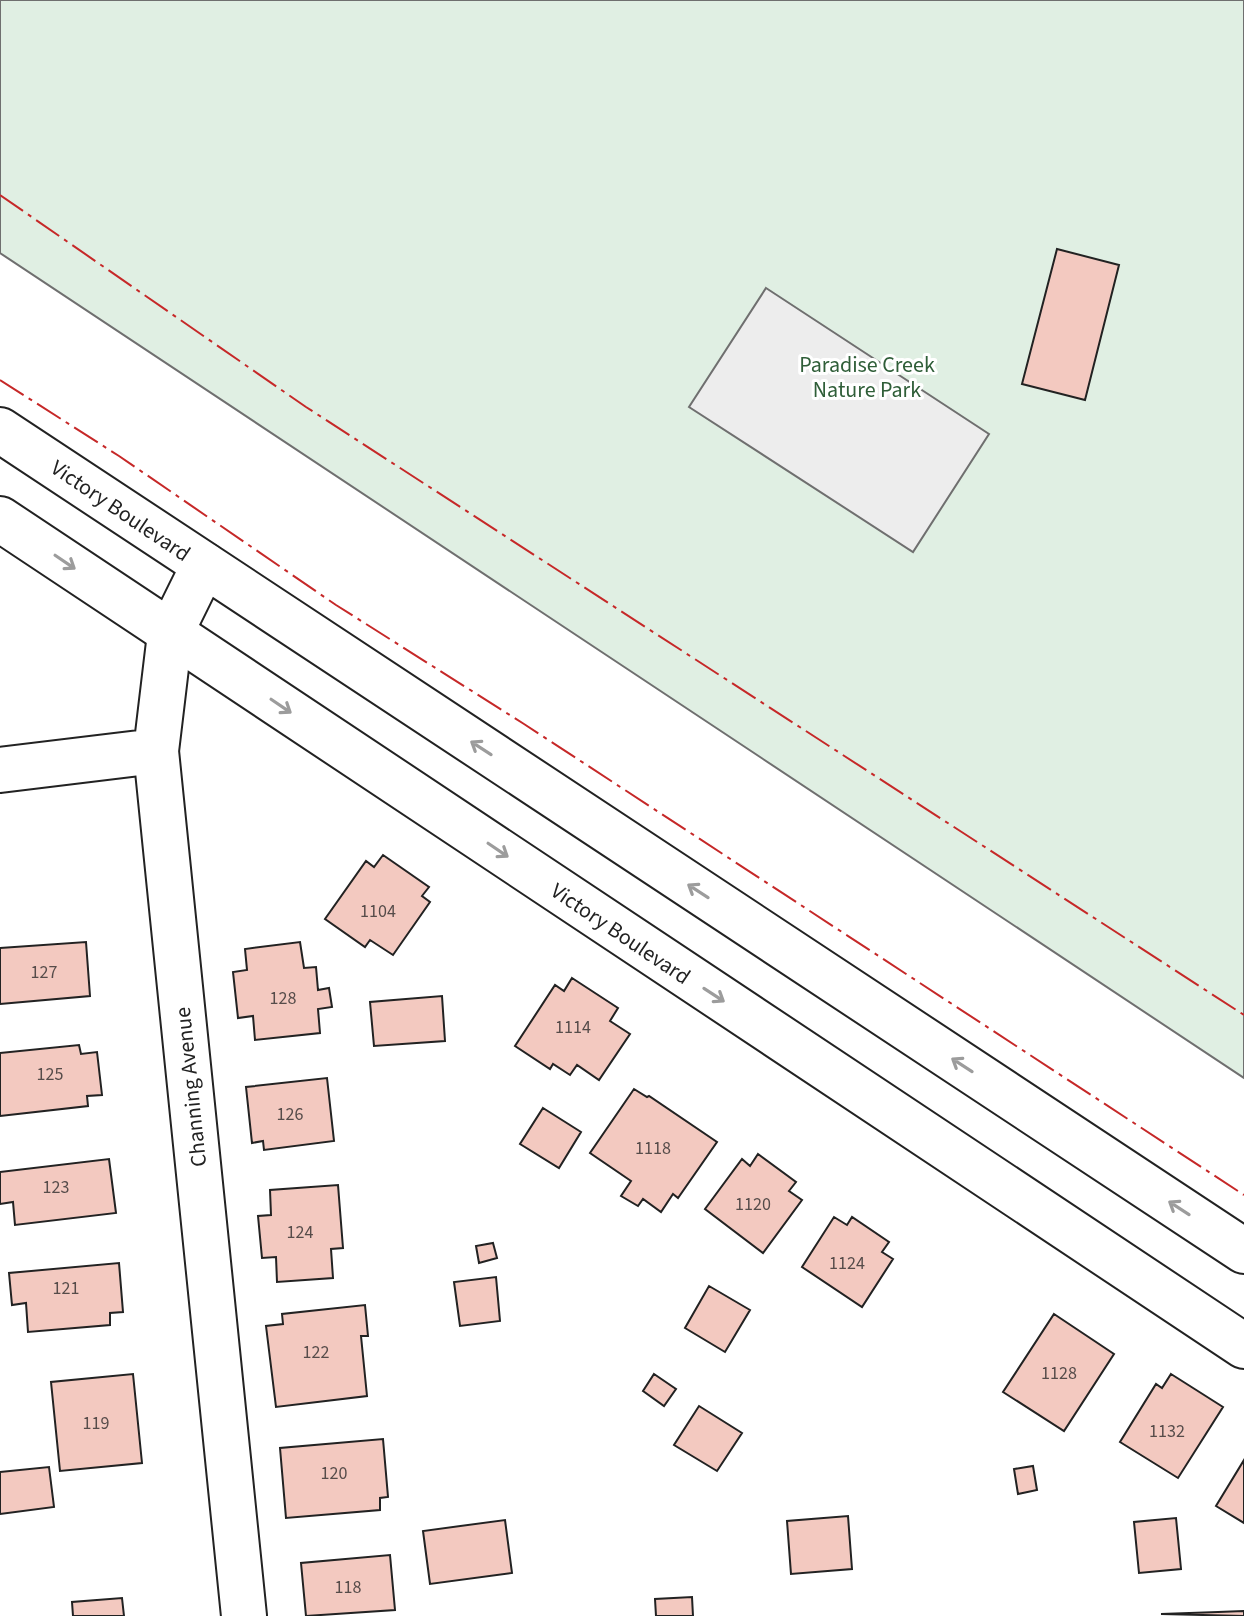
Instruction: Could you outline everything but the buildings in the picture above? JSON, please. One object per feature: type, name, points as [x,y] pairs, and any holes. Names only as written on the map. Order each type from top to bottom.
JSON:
[{"type":"main road","name":"Victory Boulevard","points":[[0,430],[1244,1251]]},
{"type":"main road","name":"Victory Boulevard","points":[[0,519],[1244,1346]]},
{"type":"main road","name":"Channing Avenue","points":[[204,565],[170,634],[156,751],[244,1616]]},
{"type":"main road","points":[[0,770],[156,751]]},
{"type":"green space","name":"Paradise Creek Nature Park","points":[[0,0],[1244,0],[1244,1078],[0,253]]},
{"type":"shaded area","points":[[766,288],[989,434],[913,552],[689,407]]},
{"type":"power","points":[[0,195],[306,407],[1244,1015]]},
{"type":"power","points":[[0,380],[119,456],[336,605],[524,724],[1244,1195]]}]
